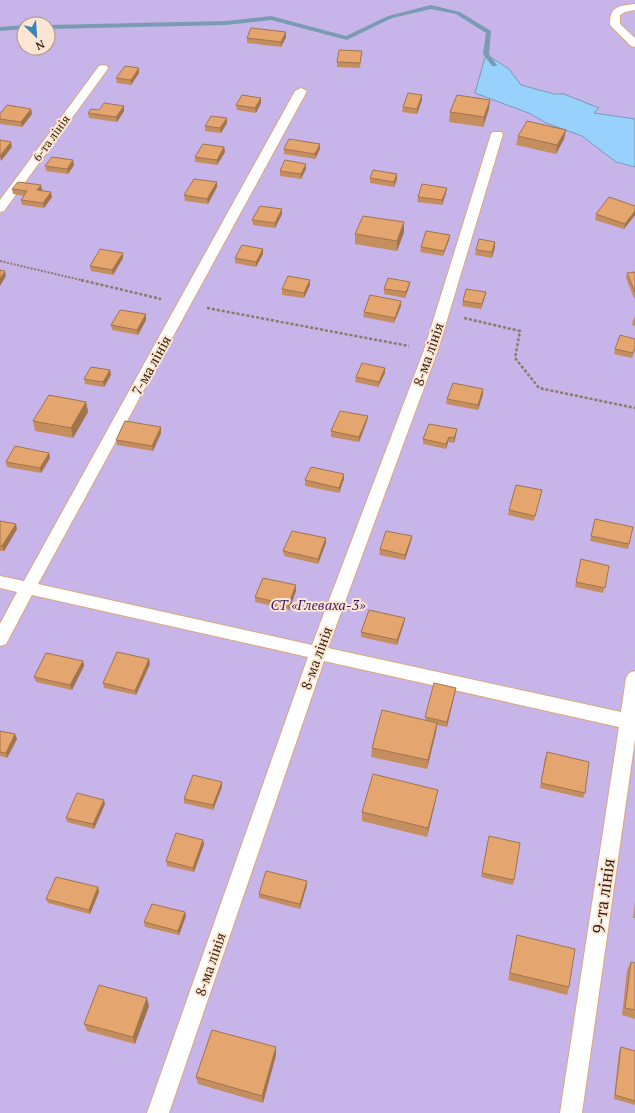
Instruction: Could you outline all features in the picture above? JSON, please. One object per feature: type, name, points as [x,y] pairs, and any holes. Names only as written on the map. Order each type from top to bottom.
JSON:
[{"type":"lane","points":[[635,7],[622,9],[615,14],[615,25],[635,44]]},
{"type":"lane","name":"6-та лінія","points":[[0,208],[103,68]]},
{"type":"lane","name":"7-ма лінія","points":[[0,639],[301,91]]},
{"type":"lane","name":"8-ма лінія","points":[[158,1113],[318,652],[431,350],[497,134]]},
{"type":"lane","points":[[0,582],[631,722]]},
{"type":"lane","name":"9-та лінія","points":[[572,1113],[631,722],[635,678]]},
{"type":"path","points":[[0,261],[148,297],[431,350]]},
{"type":"path","points":[[463,318],[520,331],[515,358],[539,388],[635,408]]},
{"type":"green space","name":"СТ «Глеваха-3»","points":[[0,0],[635,0],[635,1113],[0,1113]]},
{"type":"water","points":[[486,54],[509,69],[521,85],[554,94],[564,94],[599,108],[594,113],[635,119],[635,167],[616,162],[582,136],[546,123],[531,114],[475,93]]},
{"type":"building","points":[[251,28],[286,32],[281,42],[247,38]]},
{"type":"building","points":[[339,50],[362,51],[360,63],[337,62]]},
{"type":"building","points":[[125,66],[139,68],[131,80],[116,78]]},
{"type":"building","points":[[408,93],[422,95],[417,109],[403,107]]},
{"type":"building","points":[[242,95],[261,98],[255,108],[236,105]]},
{"type":"building","points":[[457,95],[490,100],[484,117],[450,112]]},
{"type":"building","points":[[104,103],[124,106],[116,117],[88,113],[91,109],[99,110]]},
{"type":"building","points":[[7,105],[31,109],[21,122],[0,119],[0,114]]},
{"type":"building","points":[[211,116],[227,118],[220,128],[205,126]]},
{"type":"building","points":[[527,121],[566,130],[557,145],[518,136]]},
{"type":"building","points":[[289,139],[320,144],[315,154],[284,149]]},
{"type":"building","points":[[0,140],[11,142],[0,156]]},
{"type":"building","points":[[203,144],[224,147],[217,160],[195,157]]},
{"type":"building","points":[[52,157],[73,160],[67,169],[45,166]]},
{"type":"building","points":[[285,160],[306,164],[301,174],[280,171]]},
{"type":"building","points":[[373,170],[397,174],[394,182],[370,178]]},
{"type":"building","points":[[194,179],[217,182],[207,199],[184,195]]},
{"type":"building","points":[[18,182],[41,185],[37,190],[51,192],[43,203],[21,200],[27,191],[12,189]]},
{"type":"building","points":[[422,184],[447,188],[442,200],[418,197]]},
{"type":"building","points":[[609,197],[635,206],[635,211],[625,224],[596,214]]},
{"type":"building","points":[[260,206],[282,209],[275,223],[252,220]]},
{"type":"building","points":[[363,216],[404,222],[397,241],[355,234]]},
{"type":"building","points":[[426,231],[450,235],[444,251],[421,247]]},
{"type":"building","points":[[479,239],[495,242],[492,252],[476,250]]},
{"type":"building","points":[[242,245],[263,249],[256,262],[235,258]]},
{"type":"building","points":[[100,249],[123,253],[112,270],[90,266]]},
{"type":"building","points":[[0,270],[5,271],[0,279]]},
{"type":"building","points":[[635,272],[635,292],[627,273]]},
{"type":"building","points":[[288,276],[310,280],[304,293],[282,289]]},
{"type":"building","points":[[388,278],[410,282],[406,292],[384,289]]},
{"type":"building","points":[[466,289],[486,292],[482,304],[463,301]]},
{"type":"building","points":[[370,295],[401,301],[395,318],[364,312]]},
{"type":"building","points":[[120,310],[146,314],[137,330],[111,325]]},
{"type":"building","points":[[620,335],[635,339],[635,348],[633,353],[615,349]]},
{"type":"building","points":[[362,363],[385,368],[379,382],[356,377]]},
{"type":"building","points":[[91,367],[110,370],[103,382],[84,379]]},
{"type":"building","points":[[453,383],[483,389],[478,405],[447,399]]},
{"type":"building","points":[[49,395],[86,402],[71,428],[33,421]]},
{"type":"building","points":[[340,411],[368,416],[359,437],[331,431]]},
{"type":"building","points":[[125,421],[161,427],[152,446],[116,440]]},
{"type":"building","points":[[429,424],[457,429],[454,438],[449,437],[446,444],[423,439]]},
{"type":"building","points":[[15,446],[49,453],[40,468],[6,462]]},
{"type":"building","points":[[311,467],[344,474],[339,488],[305,480]]},
{"type":"building","points":[[516,485],[542,490],[535,516],[509,510]]},
{"type":"building","points":[[595,519],[633,527],[629,544],[591,536]]},
{"type":"building","points":[[0,521],[16,524],[2,546],[0,546]]},
{"type":"building","points":[[292,531],[326,538],[318,559],[283,551]]},
{"type":"building","points":[[386,531],[412,536],[405,555],[380,549]]},
{"type":"building","points":[[581,559],[609,566],[605,588],[576,582]]},
{"type":"building","points":[[263,578],[296,585],[288,605],[255,597]]},
{"type":"building","points":[[369,610],[405,618],[397,640],[361,632]]},
{"type":"building","points":[[117,652],[149,659],[135,691],[103,683]]},
{"type":"building","points":[[46,653],[83,661],[70,685],[34,677]]},
{"type":"building","points":[[434,683],[456,688],[447,722],[425,717]]},
{"type":"building","points":[[382,710],[437,723],[428,760],[372,748]]},
{"type":"building","points":[[0,731],[15,734],[6,753],[0,752]]},
{"type":"building","points":[[547,752],[589,762],[585,793],[541,783]]},
{"type":"building","points":[[373,774],[438,790],[428,828],[362,812]]},
{"type":"building","points":[[193,775],[222,782],[213,805],[184,799]]},
{"type":"building","points":[[77,793],[104,800],[93,824],[66,818]]},
{"type":"building","points":[[176,833],[203,840],[193,868],[166,861]]},
{"type":"building","points":[[489,836],[520,843],[514,880],[482,873]]},
{"type":"building","points":[[266,871],[307,881],[300,904],[259,894]]},
{"type":"building","points":[[56,877],[98,887],[89,910],[46,899]]},
{"type":"building","points":[[152,904],[185,912],[178,931],[144,922]]},
{"type":"building","points":[[517,935],[575,949],[569,987],[510,973]]},
{"type":"building","points":[[631,962],[635,963],[635,1010],[625,1008]]},
{"type":"building","points":[[99,985],[147,998],[133,1037],[84,1024]]},
{"type":"building","points":[[212,1030],[276,1047],[262,1096],[196,1077]]},
{"type":"building","points":[[621,1047],[635,1051],[635,1101],[615,1095]]},
{"type":"waterway","points":[[56,27],[226,23],[271,18],[347,38],[390,17],[431,7],[458,13],[489,32],[486,54],[494,65]]},
{"type":"waterway","points":[[0,29],[16,28]]}]
